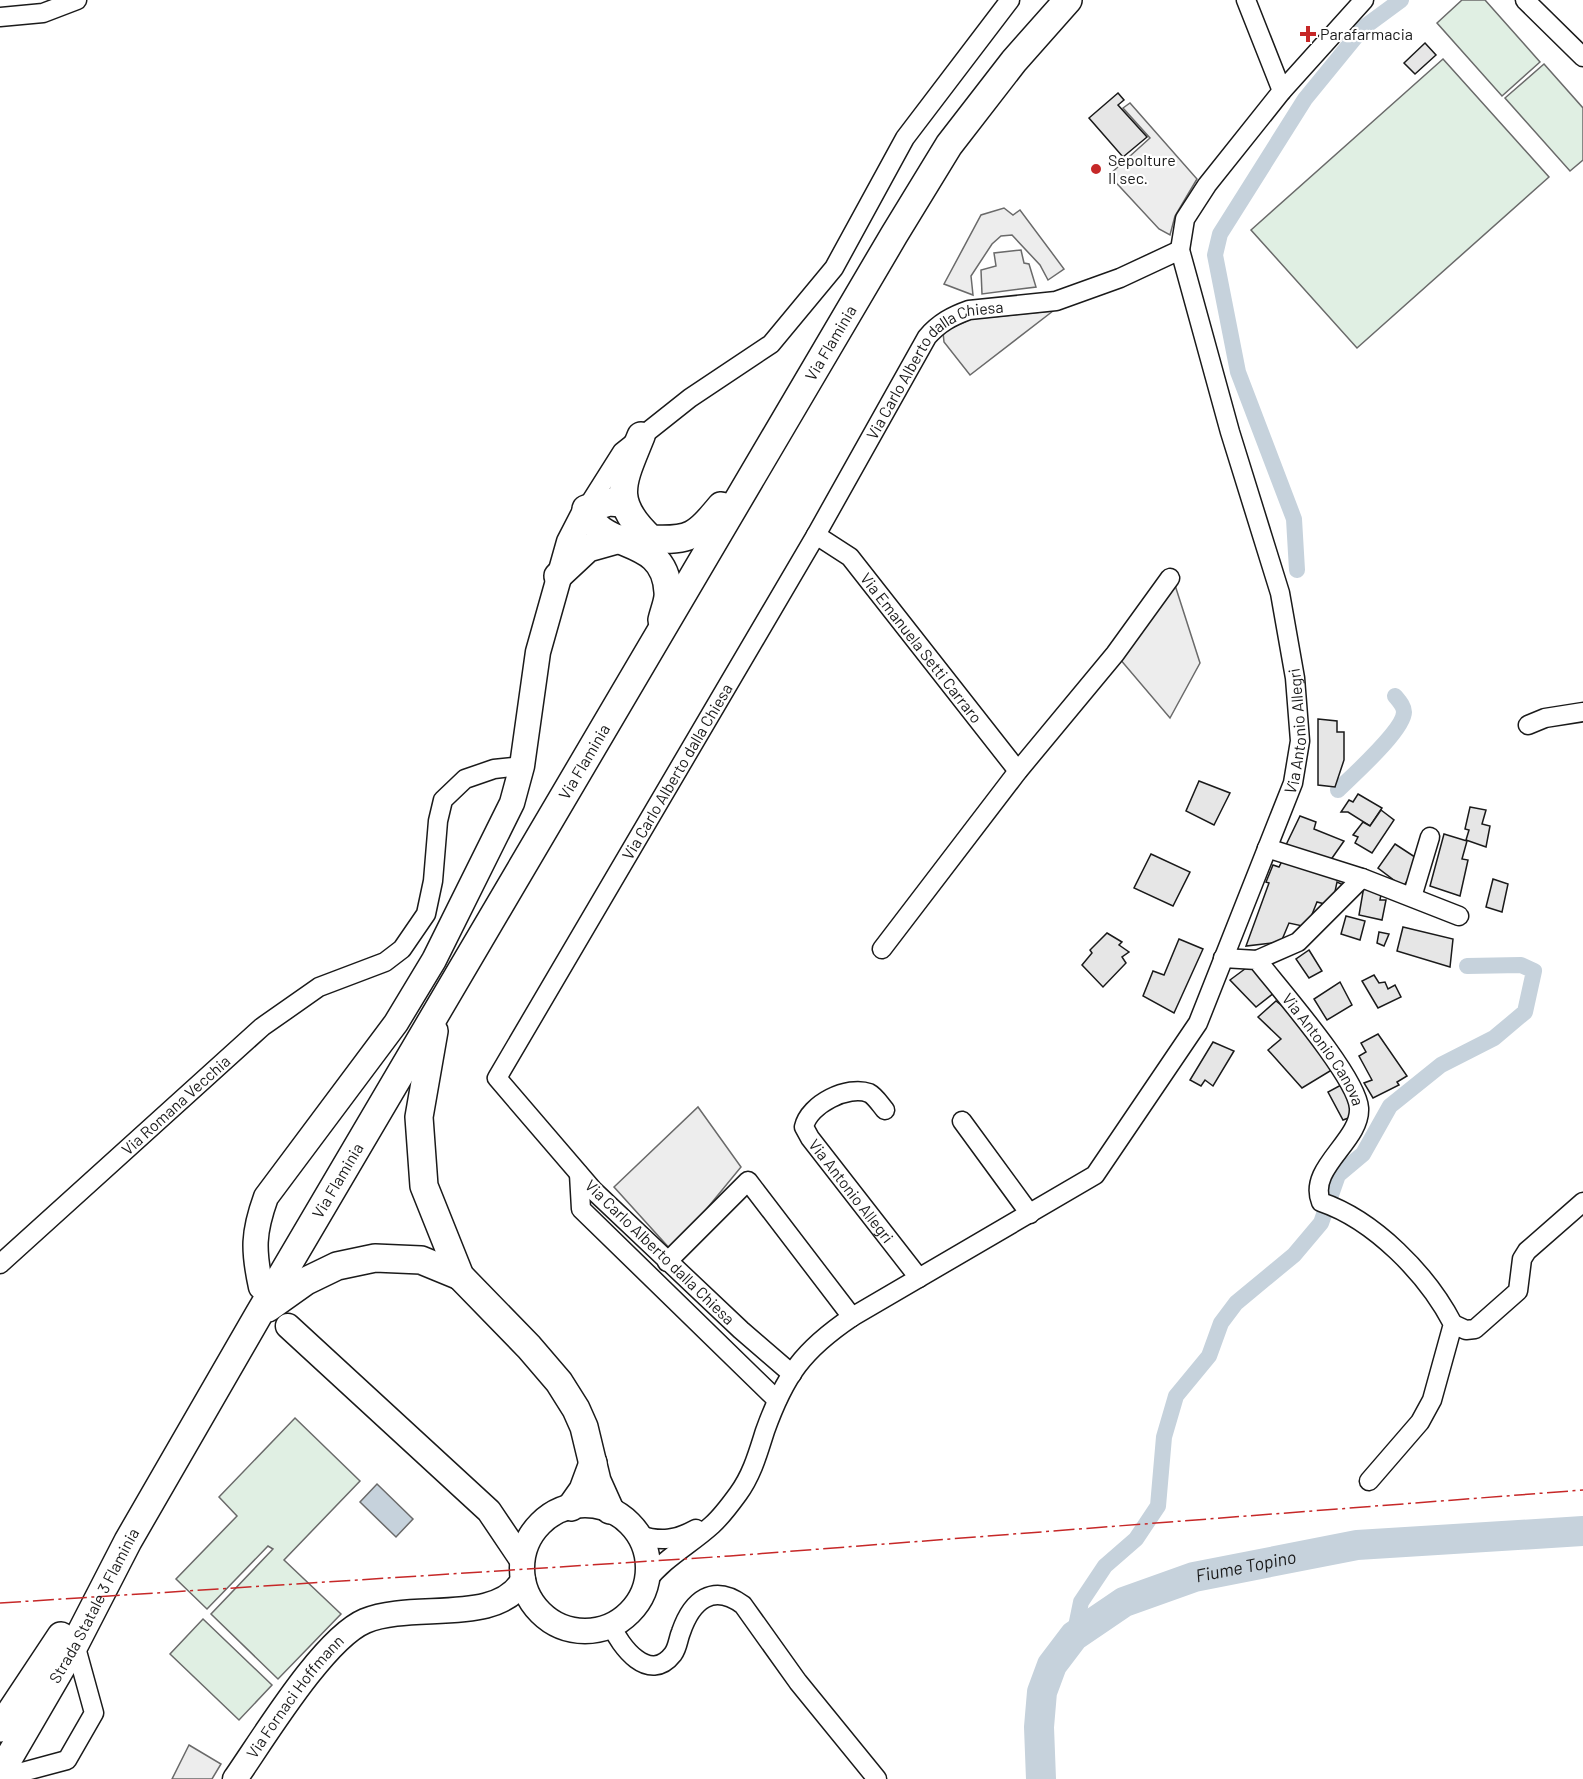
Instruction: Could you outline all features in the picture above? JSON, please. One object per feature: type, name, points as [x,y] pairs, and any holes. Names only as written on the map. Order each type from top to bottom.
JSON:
[{"type":"highway","name":"Via Flaminia","points":[[128,1541],[748,482],[949,145],[1014,61],[1068,0]]},
{"type":"highway","points":[[641,436],[626,475],[622,503],[637,526],[651,539],[678,540],[699,532],[724,503],[748,482]]},
{"type":"highway","points":[[622,503],[609,502],[586,509],[590,521],[603,533],[652,554],[662,570],[668,592],[660,632]]},
{"type":"highway","points":[[558,576],[588,548],[620,539]]},
{"type":"highway","points":[[438,1012],[419,1117],[424,1186],[460,1276],[529,1347],[558,1382],[584,1427],[593,1463],[610,1510]]},
{"type":"highway","points":[[259,1314],[306,1281],[337,1266],[375,1258],[421,1260],[460,1276]]},
{"type":"highway","points":[[571,1506],[583,1490],[593,1463]]},
{"type":"highway","name":"Strada Statale 3 Flaminia","points":[[0,1775],[75,1644],[128,1541]]},
{"type":"highway","name":"Strada Statale 3 Flaminia","points":[[0,1728],[31,1679],[128,1541]]},
{"type":"main road","points":[[261,1287],[254,1254],[255,1226],[266,1197],[354,1083],[396,1023],[429,969],[512,803],[522,766],[538,652],[569,542],[586,509]]},
{"type":"main road","points":[[288,1326],[489,1511],[509,1522],[522,1524],[543,1520],[571,1506],[585,1505],[610,1510],[626,1520],[639,1535],[647,1559],[646,1582],[637,1603],[629,1613],[611,1625],[578,1630],[563,1627],[541,1613],[515,1604],[497,1603]]},
{"type":"main road","points":[[489,1511],[522,1570],[526,1592],[541,1613]]},
{"type":"main road","points":[[497,1603],[514,1594],[529,1539],[543,1520]]},
{"type":"main road","name":"Via Fornaci Hoffmann","points":[[235,1779],[294,1693],[324,1656],[362,1622],[400,1611],[472,1608],[497,1603]]},
{"type":"street","points":[[0,17],[43,13],[77,0]]},
{"type":"street","points":[[586,509],[622,452],[690,398],[771,345],[834,268],[905,138],[1010,0]]},
{"type":"street","points":[[1246,0],[1282,91]]},
{"type":"street","name":"Via Antonio Allegri","points":[[740,1491],[755,1463],[777,1401],[792,1374],[815,1343],[852,1317],[1095,1175],[1198,1023],[1293,783],[1300,741],[1295,678],[1280,593],[1230,432],[1180,250],[1185,219],[1207,185],[1282,91],[1364,0]]},
{"type":"street","points":[[1525,0],[1583,57]]},
{"type":"street","name":"Via Carlo Alberto dalla Chiesa","points":[[792,1374],[667,1262],[579,1174],[497,1078],[816,535],[927,337],[938,325],[969,310],[1056,301],[1120,278],[1180,250]]},
{"type":"street","name":"Via Emanuela Setti Carraro","points":[[816,535],[850,557],[1018,771]]},
{"type":"street","points":[[882,949],[1018,771],[1115,654],[1170,578]]},
{"type":"street","points":[[1528,725],[1545,718],[1583,712]]},
{"type":"street","name":"Via Romana Vecchia","points":[[0,1264],[262,1027],[319,987],[385,962],[402,949],[426,914],[433,881],[438,821],[443,800],[465,780],[494,770],[522,766]]},
{"type":"street","points":[[1412,897],[1431,837]]},
{"type":"street","points":[[1267,848],[1362,878],[1459,916]]},
{"type":"street","points":[[1223,958],[1257,960],[1298,942],[1362,878]]},
{"type":"street","name":"Via Antonio Canova","points":[[1257,960],[1333,1056],[1359,1105],[1358,1120],[1320,1181],[1318,1194],[1321,1202],[1340,1209],[1375,1230],[1401,1255],[1446,1310],[1453,1324]]},
{"type":"street","name":"Via Antonio Allegri","points":[[885,1110],[872,1094],[857,1090],[840,1094],[811,1113],[804,1127],[810,1138],[919,1278]]},
{"type":"street","points":[[962,1121],[1030,1214]]},
{"type":"street","points":[[579,1174],[581,1209],[777,1401]]},
{"type":"street","points":[[667,1262],[748,1181],[852,1317]]},
{"type":"street","points":[[1369,1482],[1420,1422],[1432,1400],[1453,1324],[1466,1330],[1475,1329],[1518,1291],[1522,1259],[1527,1251],[1583,1202]]},
{"type":"street","points":[[639,1535],[663,1540],[676,1539],[714,1515],[740,1491]]},
{"type":"street","points":[[646,1582],[657,1567],[713,1525],[740,1491]]},
{"type":"street","points":[[611,1625],[626,1652],[634,1659],[656,1663],[666,1660],[673,1654],[686,1620],[702,1599],[723,1593],[733,1597],[743,1605],[798,1682],[877,1779]]},
{"type":"street","points":[[0,1775],[67,1760],[94,1713],[75,1644]]},
{"type":"green space","points":[[1462,0],[1485,0],[1540,62],[1502,96],[1437,23]]},
{"type":"green space","points":[[1443,59],[1549,177],[1357,348],[1251,230]]},
{"type":"green space","points":[[1544,64],[1583,108],[1583,160],[1570,171],[1505,98]]},
{"type":"green space","points":[[295,1418],[360,1481],[284,1560],[341,1614],[278,1679],[211,1614],[273,1549],[268,1546],[207,1609],[176,1579],[237,1516],[219,1497]]},
{"type":"green space","points":[[203,1619],[272,1685],[239,1720],[170,1654]]},
{"type":"shaded area","points":[[1130,103],[1197,179],[1175,216],[1170,235],[1159,229],[1109,175],[1150,138],[1123,108]]},
{"type":"shaded area","points":[[1004,208],[1013,215],[1020,210],[1064,269],[1048,280],[1040,265],[1012,235],[1001,236],[992,244],[971,276],[973,295],[944,284],[981,215]]},
{"type":"shaded area","points":[[1021,250],[1024,263],[1029,264],[1036,287],[982,294],[981,270],[996,266],[994,253]]},
{"type":"shaded area","points":[[1053,311],[970,375],[944,342],[943,332],[971,319]]},
{"type":"shaded area","points":[[1174,582],[1200,663],[1170,718],[1119,658]]},
{"type":"shaded area","points":[[698,1107],[741,1167],[672,1251],[614,1187]]},
{"type":"shaded area","points":[[377,1484],[413,1519],[396,1537],[360,1502]]},
{"type":"shaded area","points":[[189,1745],[221,1764],[212,1779],[172,1779]]},
{"type":"building","points":[[1425,43],[1436,55],[1415,74],[1404,63]]},
{"type":"building","points":[[1118,93],[1124,100],[1118,105],[1147,137],[1123,157],[1089,118]]},
{"type":"building","points":[[1318,719],[1337,721],[1337,732],[1344,732],[1344,760],[1335,787],[1318,785]]},
{"type":"building","points":[[1199,781],[1230,793],[1214,825],[1186,811]]},
{"type":"building","points":[[1358,794],[1382,808],[1370,826],[1348,812],[1341,812],[1349,800],[1353,802]]},
{"type":"building","points":[[1470,807],[1486,810],[1482,824],[1490,826],[1486,847],[1466,840],[1469,830],[1465,829]]},
{"type":"building","points":[[1381,810],[1394,820],[1372,853],[1355,843],[1358,837],[1353,835],[1363,822],[1370,826]]},
{"type":"building","points":[[1300,816],[1316,822],[1314,829],[1344,841],[1330,861],[1285,847]]},
{"type":"building","points":[[1444,834],[1467,841],[1462,859],[1468,860],[1460,896],[1430,886]]},
{"type":"building","points":[[1395,844],[1421,861],[1403,887],[1378,868]]},
{"type":"building","points":[[1286,853],[1362,878],[1352,889],[1337,882],[1332,906],[1317,902],[1307,927],[1289,923],[1281,942],[1246,946],[1269,883],[1266,882],[1273,865],[1279,867]]},
{"type":"building","points":[[1151,854],[1190,872],[1173,906],[1134,888]]},
{"type":"building","points":[[1493,879],[1508,884],[1502,912],[1486,907]]},
{"type":"building","points":[[1364,886],[1382,889],[1380,900],[1386,900],[1382,920],[1359,915]]},
{"type":"building","points":[[1346,916],[1365,921],[1360,940],[1341,934]]},
{"type":"building","points":[[1403,927],[1453,939],[1450,967],[1397,951]]},
{"type":"building","points":[[1379,932],[1389,934],[1384,946],[1377,943]]},
{"type":"building","points":[[1107,933],[1122,942],[1119,945],[1129,952],[1122,957],[1126,963],[1103,987],[1082,965],[1092,953],[1090,950]]},
{"type":"building","points":[[1179,939],[1203,949],[1174,1013],[1143,996],[1153,971],[1164,975]]},
{"type":"building","points":[[1309,950],[1322,971],[1309,978],[1296,959]]},
{"type":"building","points":[[1257,960],[1279,989],[1256,1007],[1230,980]]},
{"type":"building","points":[[1374,975],[1379,983],[1385,982],[1388,989],[1395,985],[1401,997],[1378,1008],[1362,981]]},
{"type":"building","points":[[1340,982],[1352,1005],[1327,1020],[1314,999]]},
{"type":"building","points":[[1276,1001],[1302,1021],[1335,1068],[1302,1088],[1268,1050],[1281,1039],[1258,1017]]},
{"type":"building","points":[[1378,1034],[1407,1076],[1397,1082],[1399,1085],[1373,1098],[1364,1083],[1372,1080],[1359,1056],[1366,1052],[1361,1043]]},
{"type":"building","points":[[1213,1042],[1234,1051],[1213,1086],[1205,1080],[1201,1086],[1190,1080]]},
{"type":"building","points":[[1341,1085],[1359,1114],[1343,1120],[1328,1092]]},
{"type":"waterway","points":[[1297,570],[1294,519],[1238,372],[1215,255],[1220,234],[1305,99],[1363,28],[1401,0]]},
{"type":"waterway","points":[[1338,790],[1396,730],[1402,720],[1404,710],[1395,696]]},
{"type":"waterway","points":[[1074,1636],[1081,1602],[1105,1566],[1136,1539],[1158,1506],[1164,1437],[1176,1396],[1209,1356],[1221,1323],[1236,1303],[1294,1255],[1321,1223],[1338,1175],[1363,1154],[1390,1106],[1441,1065],[1494,1038],[1525,1012],[1534,971],[1521,965],[1467,966]]},
{"type":"waterway","name":"Fiume Topino","points":[[1041,1779],[1039,1727],[1042,1692],[1052,1665],[1074,1636],[1124,1602],[1194,1577],[1357,1545],[1583,1531]]},
{"type":"power","points":[[0,1603],[730,1556],[1583,1490]]},
{"type":"place","name":"Parafarmacia","points":[[1308,34]]},
{"type":"place","name":"Sepolture II sec.","points":[[1096,169]]}]
